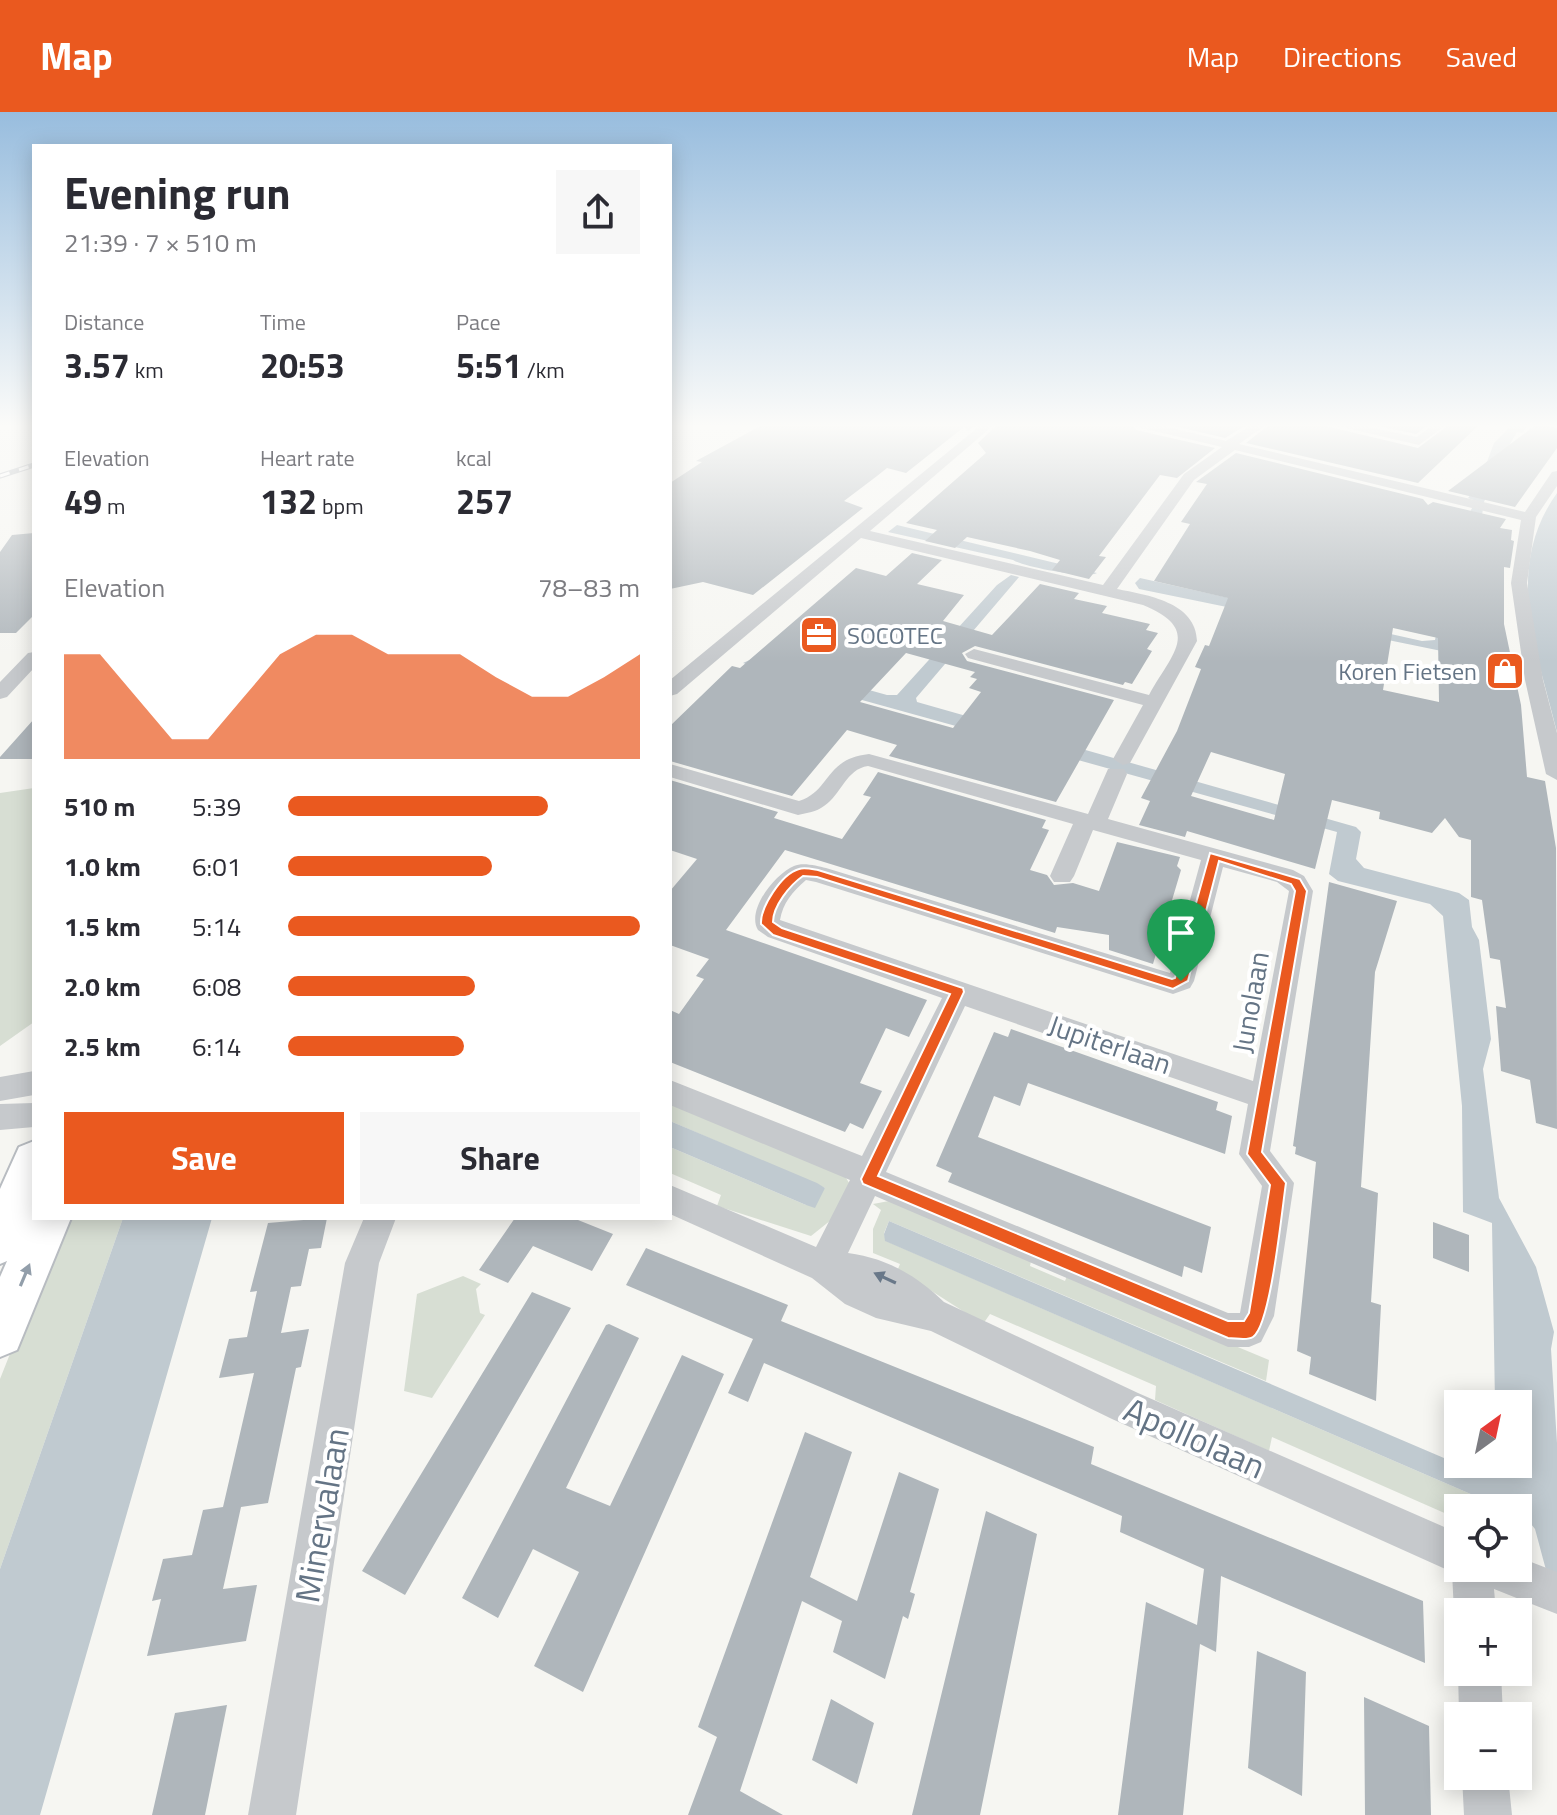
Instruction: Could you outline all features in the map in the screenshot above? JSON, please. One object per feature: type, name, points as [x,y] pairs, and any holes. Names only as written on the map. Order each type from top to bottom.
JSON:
[{"type":"main road","points":[[0,1243],[32,1165]]},
{"type":"main road","points":[[0,1333],[48,1220]]},
{"type":"street","points":[[672,688],[893,503]]},
{"type":"street","points":[[1107,591],[1170,503]]},
{"type":"street","points":[[1468,503],[1529,517]]},
{"type":"street","points":[[1538,503],[1529,517],[1519,583],[1534,680],[1557,774]]},
{"type":"street","points":[[858,533],[1163,607],[1176,614],[1188,628],[1188,641],[1062,876]]},
{"type":"street","points":[[974,654],[1154,702]]},
{"type":"street","points":[[0,693],[32,659]]},
{"type":"street","name":"Junolaan","points":[[672,771],[798,808],[813,807],[821,801],[848,764],[856,759],[869,760],[1285,876],[1296,882],[1301,891],[1254,1154],[1278,1183],[1257,1316],[1249,1330],[1228,1330],[870,1176]]},
{"type":"street","name":"Jupiterlaan","points":[[1214,856],[1181,981],[1173,984],[818,874],[801,872],[790,879],[767,913],[767,924],[777,931],[1263,1097]]},
{"type":"street","points":[[824,1267],[958,992]]},
{"type":"street","points":[[0,1089],[32,1083]]},
{"type":"street","points":[[672,1093],[870,1176]]},
{"type":"street","points":[[0,1117],[32,1115]]},
{"type":"street","name":"Apollolaan","points":[[672,1200],[824,1267],[869,1298],[888,1306],[934,1315],[1125,1406],[1444,1548]]},
{"type":"street","name":"Minervalaan","points":[[272,1815],[362,1263],[379,1220]]},
{"type":"street","points":[[1531,1582],[1554,1591]]},
{"type":"street","points":[[1486,1790],[1488,1815]]},
{"type":"shaded area","points":[[1475,503],[1484,503],[1461,655],[1139,589],[1135,583],[1140,578],[1422,641],[1435,640],[1456,537]]},
{"type":"shaded area","points":[[1551,503],[1557,503],[1557,732],[1529,610],[1531,551]]},
{"type":"shaded area","points":[[897,525],[1097,573],[1042,569],[888,532]]},
{"type":"shaded area","points":[[1011,575],[1019,577],[916,698],[917,702],[1356,827],[1361,832],[1356,859],[1364,868],[1459,893],[1469,900],[1472,927],[1479,940],[1491,1039],[1483,1069],[1499,1198],[1536,1267],[1554,1332],[1551,1349],[1557,1443],[1557,1611],[1532,1525],[1532,1494],[1471,1494],[885,1241],[889,1221],[1444,1458],[1444,1478],[1532,1478],[1532,1390],[1495,1390],[1492,1223],[1463,1212],[1462,1106],[1443,916],[1430,904],[1338,881],[1329,874],[1337,832],[862,700],[743,663],[754,658],[887,695],[897,695],[997,585]]},
{"type":"shaded area","points":[[32,788],[32,1023],[0,1046],[0,793]]},
{"type":"shaded area","points":[[672,1102],[843,1173],[851,1186],[836,1216],[811,1236],[717,1206],[721,1195],[672,1174],[672,1148],[806,1205],[825,1188],[672,1122]]},
{"type":"shaded area","points":[[672,1122],[825,1188],[815,1208],[672,1148]]},
{"type":"shaded area","points":[[889,1201],[1031,1261],[1030,1266],[1065,1281],[1067,1276],[1269,1360],[1266,1381],[889,1221],[884,1233],[886,1241],[1471,1494],[1444,1494],[1444,1513],[1272,1437],[1269,1451],[1155,1400],[1156,1386],[990,1314],[983,1324],[927,1288],[896,1274],[900,1264],[873,1253],[873,1229],[881,1210],[873,1204]]},
{"type":"shaded area","points":[[63,1220],[122,1220],[0,1569],[0,1379]]},
{"type":"shaded area","points":[[122,1220],[211,1220],[40,1815],[0,1815],[0,1569]]},
{"type":"shaded area","points":[[463,1276],[481,1284],[476,1289],[480,1313],[485,1315],[432,1398],[404,1391],[417,1294]]},
{"type":"building","points":[[672,503],[851,503],[863,508],[753,595],[703,582],[672,589]]},
{"type":"building","points":[[928,503],[1139,503],[1099,556],[1106,557],[1089,579],[1052,570],[1060,560],[1030,551],[967,537],[955,548],[925,541],[937,530],[906,523]]},
{"type":"building","points":[[1194,503],[1439,503],[1506,519],[1500,528],[1512,530],[1511,540],[1514,541],[1510,568],[1504,567],[1504,624],[1521,705],[1527,777],[1545,781],[1556,848],[1557,1129],[1536,1123],[1530,1080],[1501,1071],[1496,1006],[1506,1008],[1500,960],[1490,958],[1482,900],[1471,897],[1471,840],[1459,837],[1445,818],[1432,833],[1379,819],[1380,812],[1332,800],[1315,869],[1187,831],[1185,837],[1139,825],[1150,801],[1141,798],[1177,731],[1201,669],[1195,667],[1205,645],[1209,646],[1228,598],[1154,581],[1190,524],[1181,522]],"holes":[[[1393,628],[1438,638],[1439,702],[1383,690]],[[1211,752],[1285,774],[1274,820],[1191,796]]]},
{"type":"building","points":[[32,533],[32,617],[16,633],[0,633],[0,552],[12,535]]},
{"type":"building","points":[[912,553],[942,560],[917,584],[964,595],[943,621],[992,635],[1040,584],[1079,593],[1074,599],[1107,606],[1102,613],[1150,624],[1146,630],[1158,633],[1147,649],[1152,651],[1132,684],[1125,682],[1123,685],[975,646],[962,653],[967,661],[1114,700],[1056,802],[889,756],[897,745],[847,730],[792,796],[672,762],[672,724],[732,666],[740,668],[856,568],[886,576]],"holes":[[[906,653],[975,672],[970,677],[977,679],[969,688],[981,692],[953,728],[860,702]]]},
{"type":"building","points":[[32,721],[32,759],[0,757]]},
{"type":"building","points":[[878,772],[1046,820],[1042,828],[1049,830],[1030,870],[1047,875],[1054,885],[1073,883],[1099,891],[1117,842],[1180,857],[1177,866],[1181,870],[1153,964],[1109,950],[1109,935],[1057,927],[1055,933],[785,850],[726,930],[927,1000],[909,1037],[886,1028],[860,1083],[882,1091],[863,1129],[850,1123],[845,1132],[672,1063],[672,1011],[679,1014],[704,979],[696,976],[709,959],[672,946],[672,889],[697,859],[672,851],[672,781],[778,812],[774,818],[842,839],[871,797],[863,795]]},
{"type":"building","points":[[1329,882],[1397,901],[1375,972],[1361,1187],[1378,1193],[1371,1302],[1381,1305],[1376,1401],[1309,1374],[1311,1357],[1297,1351],[1316,1162],[1295,1154],[1296,1147],[1293,1146]]},
{"type":"building","points":[[1011,1029],[1218,1102],[1216,1110],[1232,1116],[1225,1154],[1028,1083],[1020,1106],[994,1096],[978,1137],[1211,1227],[1202,1273],[1184,1266],[1182,1277],[948,1182],[952,1173],[936,1166],[994,1032],[1008,1037]]},
{"type":"building","points":[[327,1220],[321,1248],[309,1249],[301,1286],[291,1287],[281,1333],[309,1329],[301,1367],[296,1368],[268,1503],[241,1507],[223,1589],[257,1585],[246,1641],[147,1656],[161,1599],[152,1601],[163,1559],[192,1555],[203,1510],[223,1507],[254,1373],[219,1378],[229,1339],[247,1337],[257,1291],[250,1292],[268,1223]]},
{"type":"building","points":[[514,1220],[578,1220],[613,1234],[592,1271],[533,1246],[508,1283],[479,1270]]},
{"type":"building","points":[[1433,1222],[1469,1235],[1469,1272],[1433,1258]]},
{"type":"building","points":[[646,1248],[788,1305],[781,1321],[1094,1447],[1091,1464],[1423,1601],[1425,1663],[1221,1576],[1216,1652],[1200,1644],[1183,1815],[1118,1815],[1146,1602],[1197,1625],[1204,1569],[1120,1532],[1122,1516],[764,1363],[748,1402],[728,1393],[753,1339],[626,1285]]},
{"type":"building","points":[[532,1292],[571,1308],[405,1595],[362,1571]]},
{"type":"building","points":[[609,1324],[639,1338],[566,1488],[610,1506],[682,1355],[724,1374],[583,1692],[534,1666],[579,1572],[533,1549],[498,1618],[462,1598]]},
{"type":"building","points":[[805,1432],[852,1452],[810,1577],[857,1601],[899,1472],[939,1489],[910,1592],[915,1594],[908,1619],[903,1616],[885,1679],[833,1652],[842,1621],[802,1601],[740,1791],[783,1815],[688,1815],[717,1737],[698,1727]]},
{"type":"building","points":[[986,1511],[1037,1534],[980,1815],[912,1815]]},
{"type":"building","points":[[1257,1651],[1306,1672],[1302,1796],[1248,1768]]},
{"type":"building","points":[[1364,1697],[1429,1726],[1431,1815],[1365,1815]]},
{"type":"building","points":[[831,1699],[874,1723],[857,1784],[812,1760]]},
{"type":"building","points":[[227,1705],[205,1815],[152,1815],[175,1713]]},
{"type":"place","name":"SOCOTEC","points":[[819,635]]},
{"type":"place","name":"Koren Fietsen","points":[[1505,671]]},
{"type":"route","points":[[1214,856],[1296,882],[1301,891],[1254,1154],[1278,1183],[1257,1316],[1249,1330],[1228,1330],[869,1179],[958,992],[777,931],[767,924],[767,913],[790,879],[801,872],[818,874],[1158,982],[1173,984],[1181,981],[1214,856]]}]
